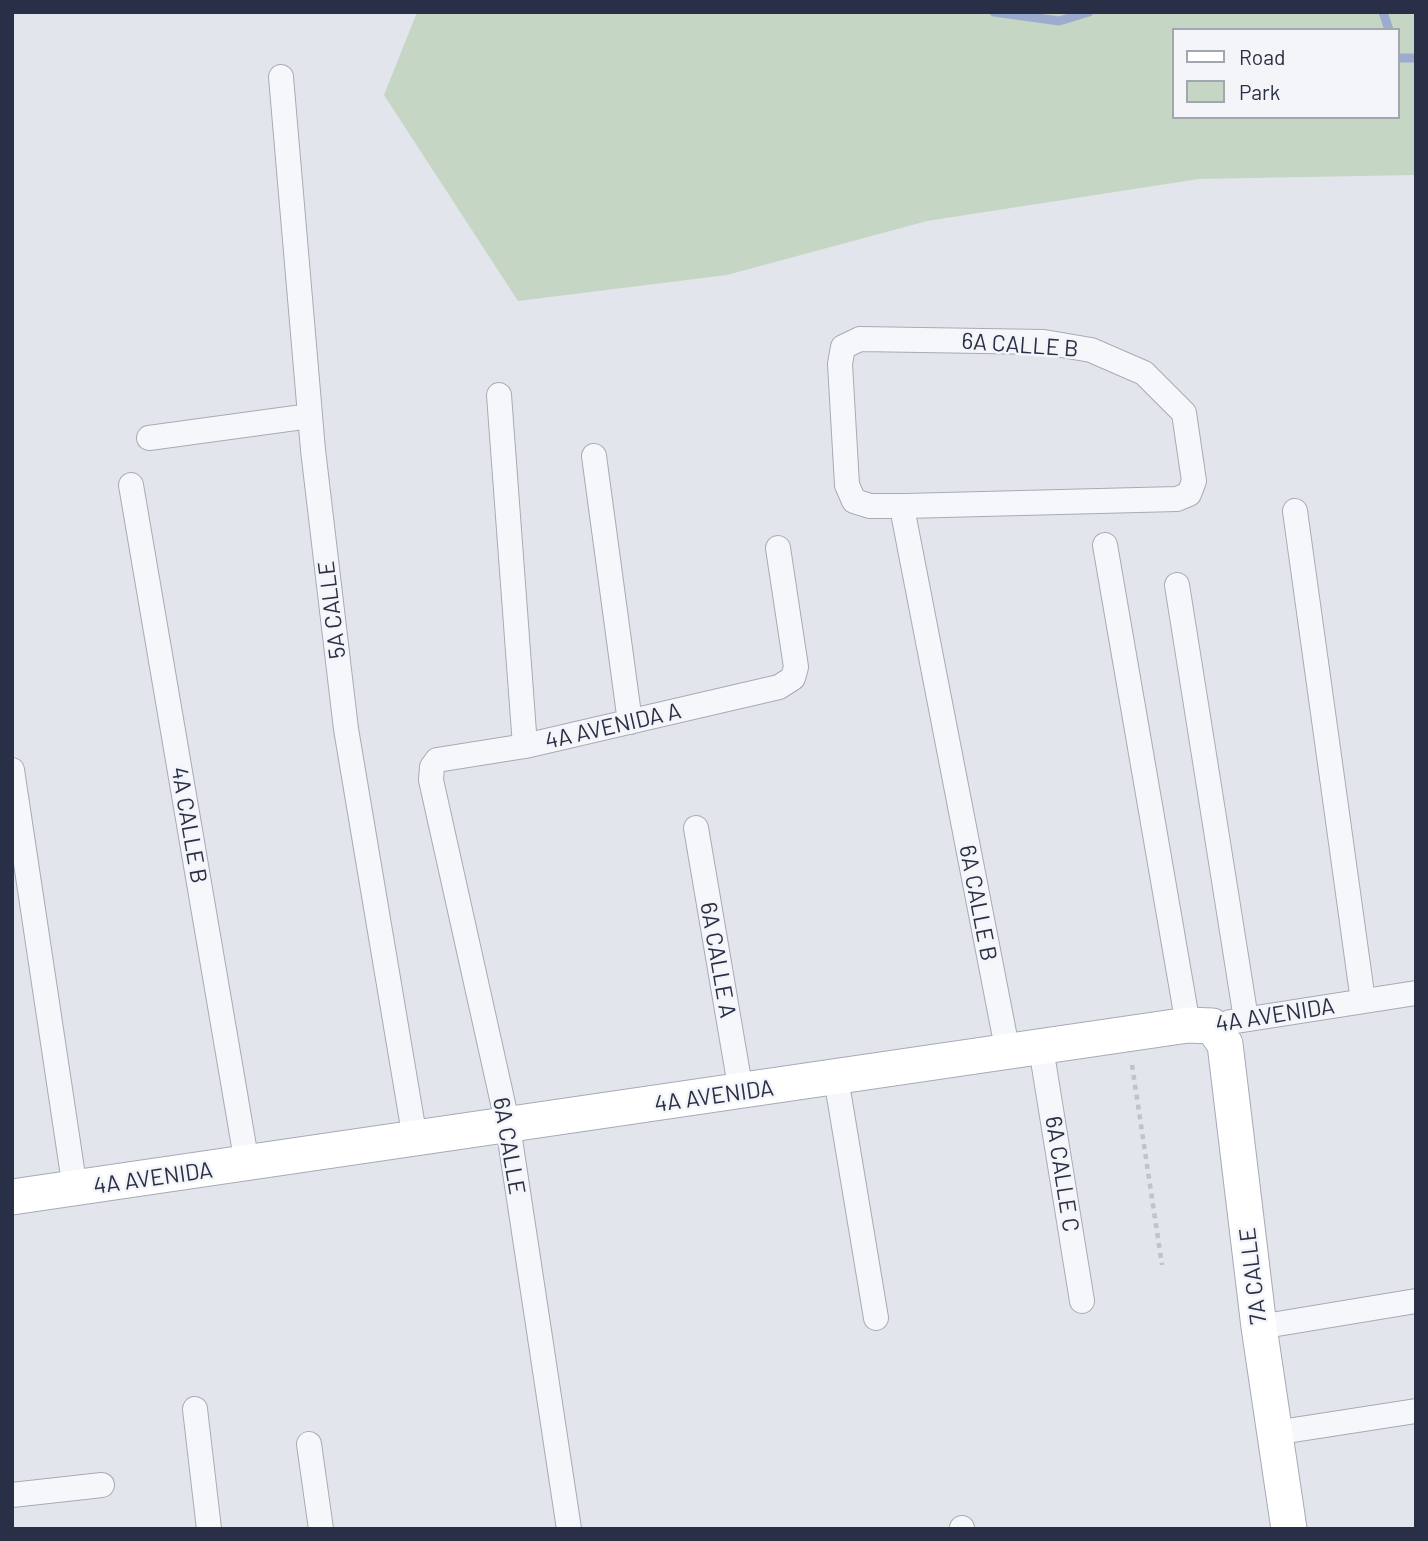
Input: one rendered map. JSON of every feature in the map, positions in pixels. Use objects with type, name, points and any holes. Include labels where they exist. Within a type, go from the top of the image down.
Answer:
[{"type":"street","name":"5A CALLE","points":[[281,77],[310,416],[346,729],[415,1139]]},
{"type":"street","name":"6A CALLE B","points":[[860,340],[1044,342],[1091,350],[1144,373],[1184,413],[1194,481],[1189,494],[1177,499],[905,506],[870,506],[854,501],[847,485],[840,364],[843,347],[860,340]]},
{"type":"street","points":[[499,395],[525,746]]},
{"type":"street","points":[[149,438],[310,416]]},
{"type":"street","points":[[594,456],[630,722]]},
{"type":"street","name":"4A CALLE B","points":[[131,485],[247,1164]]},
{"type":"street","name":"6A CALLE B","points":[[905,506],[904,518],[1007,1053]]},
{"type":"street","points":[[1295,510],[1363,1001]]},
{"type":"street","points":[[1105,545],[1200,1026]]},
{"type":"street","name":"4A AVENIDA A","points":[[432,767],[438,760],[525,746],[779,687],[793,678],[796,667],[778,548]]},
{"type":"street","points":[[1177,585],[1246,1019]]},
{"type":"street","name":"6A CALLE","points":[[432,767],[431,780],[508,1126],[569,1529]]},
{"type":"street","points":[[12,770],[75,1189]]},
{"type":"street","name":"6A CALLE A","points":[[696,828],[741,1092]]},
{"type":"street","name":"4A AVENIDA","points":[[12,1196],[1416,993]]},
{"type":"street","name":"7A CALLE","points":[[1200,1026],[1225,1044],[1259,1327],[1289,1529]]},
{"type":"street","name":"6A CALLE C","points":[[1041,1048],[1082,1301]]},
{"type":"street","points":[[836,1078],[876,1318]]},
{"type":"street","points":[[1259,1327],[1416,1301]]},
{"type":"street","points":[[195,1409],[209,1529]]},
{"type":"street","points":[[1274,1433],[1416,1411]]},
{"type":"street","points":[[309,1444],[321,1529]]},
{"type":"street","points":[[12,1496],[102,1485]]},
{"type":"path","points":[[1127,1035],[1162,1265]]},
{"type":"green space","points":[[417,12],[1416,12],[1416,175],[1199,179],[927,221],[727,275],[518,301],[384,95]]},
{"type":"waterway","points":[[994,12],[1059,21],[1089,12]]},
{"type":"waterway","points":[[1383,12],[1388,28]]},
{"type":"waterway","points":[[1400,58],[1416,58]]}]
